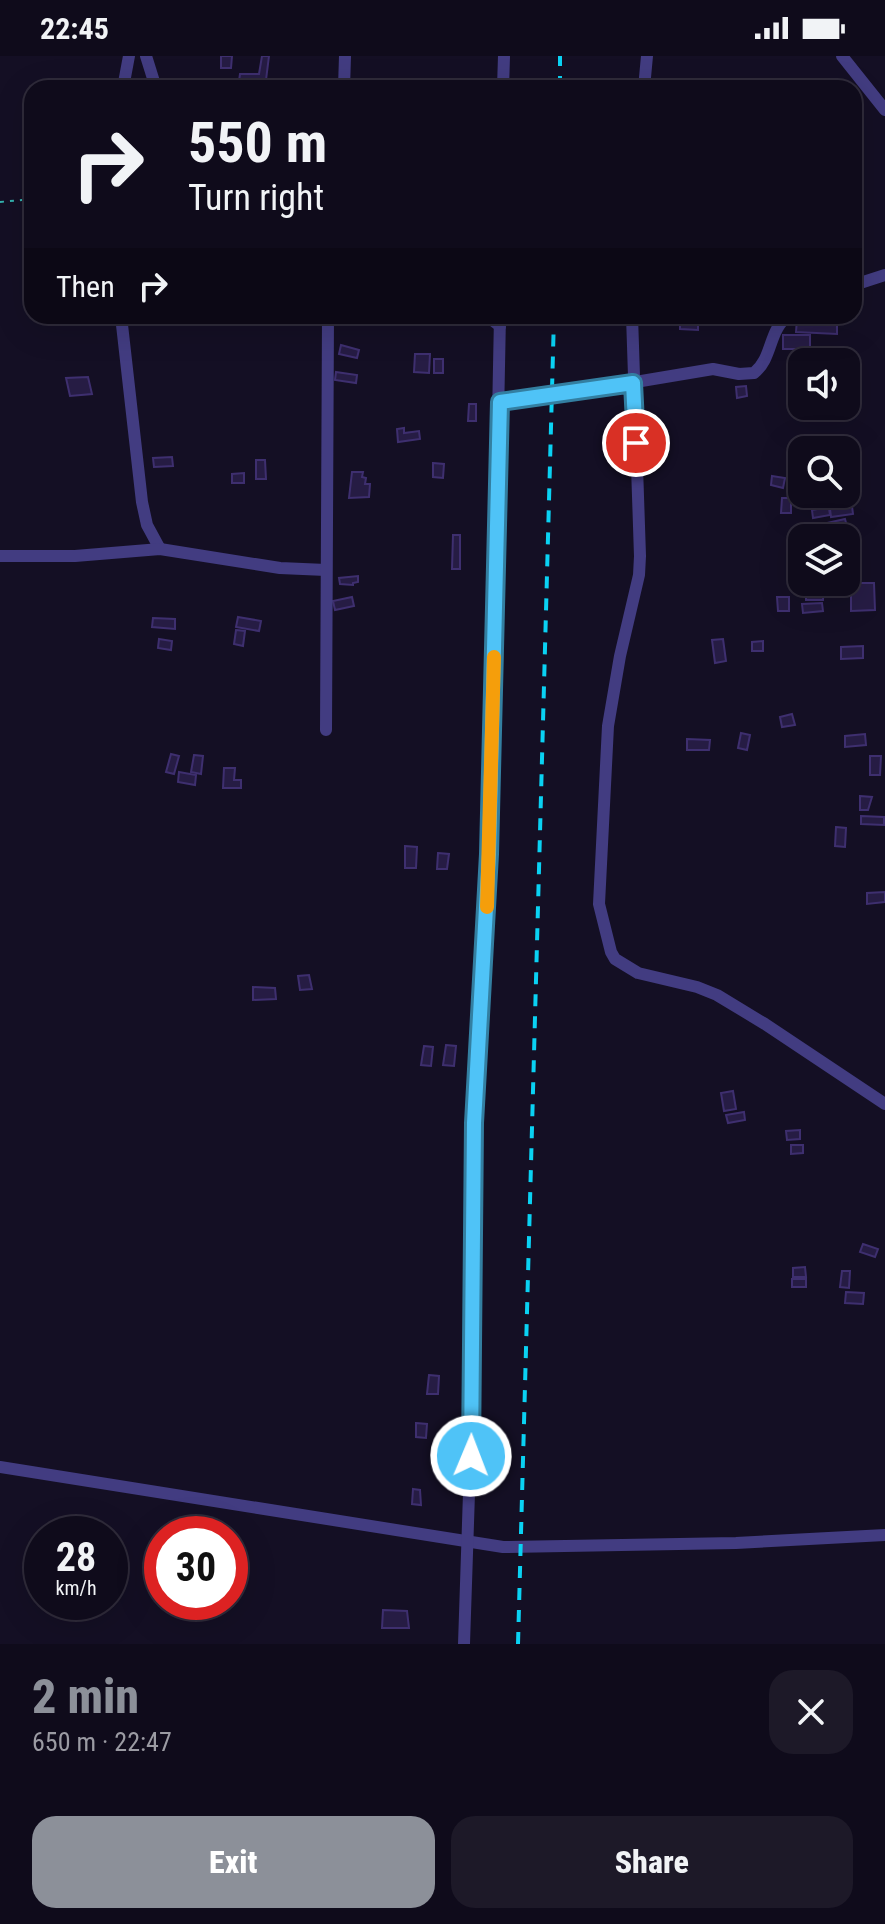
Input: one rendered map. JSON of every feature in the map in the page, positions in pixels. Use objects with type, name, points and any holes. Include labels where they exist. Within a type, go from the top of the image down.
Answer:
[{"type":"street","points":[[124,80],[129,56]]},
{"type":"street","points":[[146,56],[154,80]]},
{"type":"street","points":[[344,80],[345,56]]},
{"type":"street","points":[[503,80],[504,56]]},
{"type":"street","points":[[645,80],[647,56]]},
{"type":"street","points":[[842,56],[861,80]]},
{"type":"street","points":[[862,81],[885,110]]},
{"type":"street","points":[[862,282],[885,275]]},
{"type":"street","points":[[122,324],[142,502],[147,525],[160,549]]},
{"type":"street","points":[[326,730],[328,324]]},
{"type":"street","points":[[464,1644],[474,1342],[474,1123],[488,878],[500,324]]},
{"type":"street","points":[[632,324],[640,515],[639,575],[608,726],[599,904],[611,952],[615,959],[638,973],[717,995],[885,1104]]},
{"type":"street","points":[[500,402],[713,369],[739,374],[754,373],[764,361],[780,324]]},
{"type":"street","points":[[0,556],[75,556],[160,549],[280,568],[326,570]]},
{"type":"street","points":[[0,1467],[503,1547],[736,1543],[885,1535]]},
{"type":"path","points":[[0,202],[24,200]]},
{"type":"building","points":[[221,56],[232,56],[231,68],[221,68]]},
{"type":"building","points":[[262,56],[269,56],[266,80],[239,80],[240,74],[259,74]]},
{"type":"building","points":[[680,324],[698,324],[698,330],[680,329]]},
{"type":"building","points":[[797,324],[837,324],[837,334],[796,332]]},
{"type":"building","points":[[783,335],[810,335],[810,348],[783,349]]},
{"type":"building","points":[[341,345],[359,350],[357,358],[339,354]]},
{"type":"building","points":[[415,354],[430,354],[429,373],[414,372]]},
{"type":"building","points":[[434,359],[443,359],[443,373],[434,373]]},
{"type":"building","points":[[336,372],[357,375],[356,383],[335,380]]},
{"type":"building","points":[[88,377],[92,394],[70,396],[66,378]]},
{"type":"building","points":[[746,386],[747,396],[737,398],[736,387]]},
{"type":"building","points":[[469,404],[476,404],[476,421],[468,421]]},
{"type":"building","points":[[404,428],[404,433],[419,431],[420,439],[398,442],[397,429]]},
{"type":"building","points":[[172,457],[173,466],[154,467],[153,458]]},
{"type":"building","points":[[256,460],[265,460],[266,479],[256,479]]},
{"type":"building","points":[[433,463],[444,464],[443,478],[433,477]]},
{"type":"building","points":[[352,472],[363,472],[365,484],[370,484],[369,497],[349,498]]},
{"type":"building","points":[[244,473],[244,483],[232,483],[232,474]]},
{"type":"building","points":[[772,476],[785,478],[783,488],[771,485]]},
{"type":"building","points":[[782,498],[788,498],[791,513],[781,513]]},
{"type":"building","points":[[829,508],[830,515],[813,518],[812,510]]},
{"type":"building","points":[[852,508],[853,514],[831,517],[830,509]]},
{"type":"building","points":[[845,519],[846,524],[827,524]]},
{"type":"building","points":[[453,535],[460,535],[460,569],[452,569]]},
{"type":"building","points":[[358,576],[358,582],[353,585],[340,584],[339,578]]},
{"type":"building","points":[[860,583],[874,583],[875,610],[851,611],[851,596],[860,596]]},
{"type":"building","points":[[806,596],[823,596],[823,600],[806,600]]},
{"type":"building","points":[[352,597],[354,606],[335,610],[333,601]]},
{"type":"building","points":[[777,597],[789,597],[789,611],[778,611]]},
{"type":"building","points":[[822,603],[823,611],[803,613],[802,604]]},
{"type":"building","points":[[238,617],[261,621],[259,631],[236,627]]},
{"type":"building","points":[[153,618],[175,619],[175,629],[152,627]]},
{"type":"building","points":[[236,630],[245,631],[243,646],[234,644]]},
{"type":"building","points":[[159,639],[172,641],[171,650],[158,648]]},
{"type":"building","points":[[723,639],[726,661],[715,663],[712,640]]},
{"type":"building","points":[[763,641],[763,651],[752,651],[752,642]]},
{"type":"building","points":[[863,646],[863,658],[841,659],[841,647]]},
{"type":"building","points":[[792,714],[795,725],[782,727],[780,717]]},
{"type":"building","points":[[741,733],[750,735],[747,750],[738,748]]},
{"type":"building","points":[[865,734],[866,745],[845,747],[845,736]]},
{"type":"building","points":[[687,739],[710,740],[709,750],[687,750]]},
{"type":"building","points":[[171,754],[179,756],[174,774],[166,772]]},
{"type":"building","points":[[194,755],[203,756],[201,774],[191,772]]},
{"type":"building","points":[[870,756],[881,756],[880,775],[870,775]]},
{"type":"building","points":[[224,768],[235,768],[234,780],[241,780],[241,788],[223,788]]},
{"type":"building","points":[[179,772],[196,775],[195,785],[178,782]]},
{"type":"building","points":[[860,796],[872,797],[868,810],[860,810]]},
{"type":"building","points":[[861,816],[884,817],[884,825],[861,824]]},
{"type":"building","points":[[836,827],[846,828],[845,847],[835,846]]},
{"type":"building","points":[[405,846],[417,847],[416,868],[405,868]]},
{"type":"building","points":[[438,853],[449,854],[447,869],[437,869]]},
{"type":"building","points":[[885,892],[885,902],[867,904],[867,893]]},
{"type":"building","points":[[309,975],[312,989],[300,990],[298,976]]},
{"type":"building","points":[[253,987],[275,988],[276,999],[253,1000]]},
{"type":"building","points":[[446,1045],[456,1046],[454,1066],[443,1065]]},
{"type":"building","points":[[424,1046],[433,1047],[431,1066],[421,1065]]},
{"type":"building","points":[[733,1091],[736,1109],[724,1111],[721,1093]]},
{"type":"building","points":[[744,1112],[745,1120],[728,1123],[726,1115]]},
{"type":"building","points":[[800,1130],[800,1139],[787,1140],[786,1131]]},
{"type":"building","points":[[791,1145],[803,1145],[803,1153],[791,1154]]},
{"type":"building","points":[[863,1244],[878,1249],[875,1257],[860,1252]]},
{"type":"building","points":[[805,1267],[806,1277],[793,1277],[793,1268]]},
{"type":"building","points":[[842,1271],[850,1271],[849,1288],[840,1287]]},
{"type":"building","points":[[792,1279],[806,1279],[806,1287],[792,1287]]},
{"type":"building","points":[[846,1292],[864,1293],[863,1304],[845,1303]]},
{"type":"building","points":[[429,1375],[439,1376],[438,1394],[427,1394]]},
{"type":"building","points":[[416,1423],[427,1424],[426,1438],[416,1437]]},
{"type":"building","points":[[413,1489],[420,1490],[421,1505],[412,1504]]},
{"type":"building","points":[[383,1610],[407,1611],[409,1628],[382,1628]]},
{"type":"railway","points":[[560,56],[560,80]]},
{"type":"railway","points":[[518,1644],[554,324]]},
{"type":"slow traffic","points":[[487,907],[494,657]]},
{"type":"route","points":[[471,1456],[474,1123],[489,854],[500,402],[633,383],[636,443]]}]
